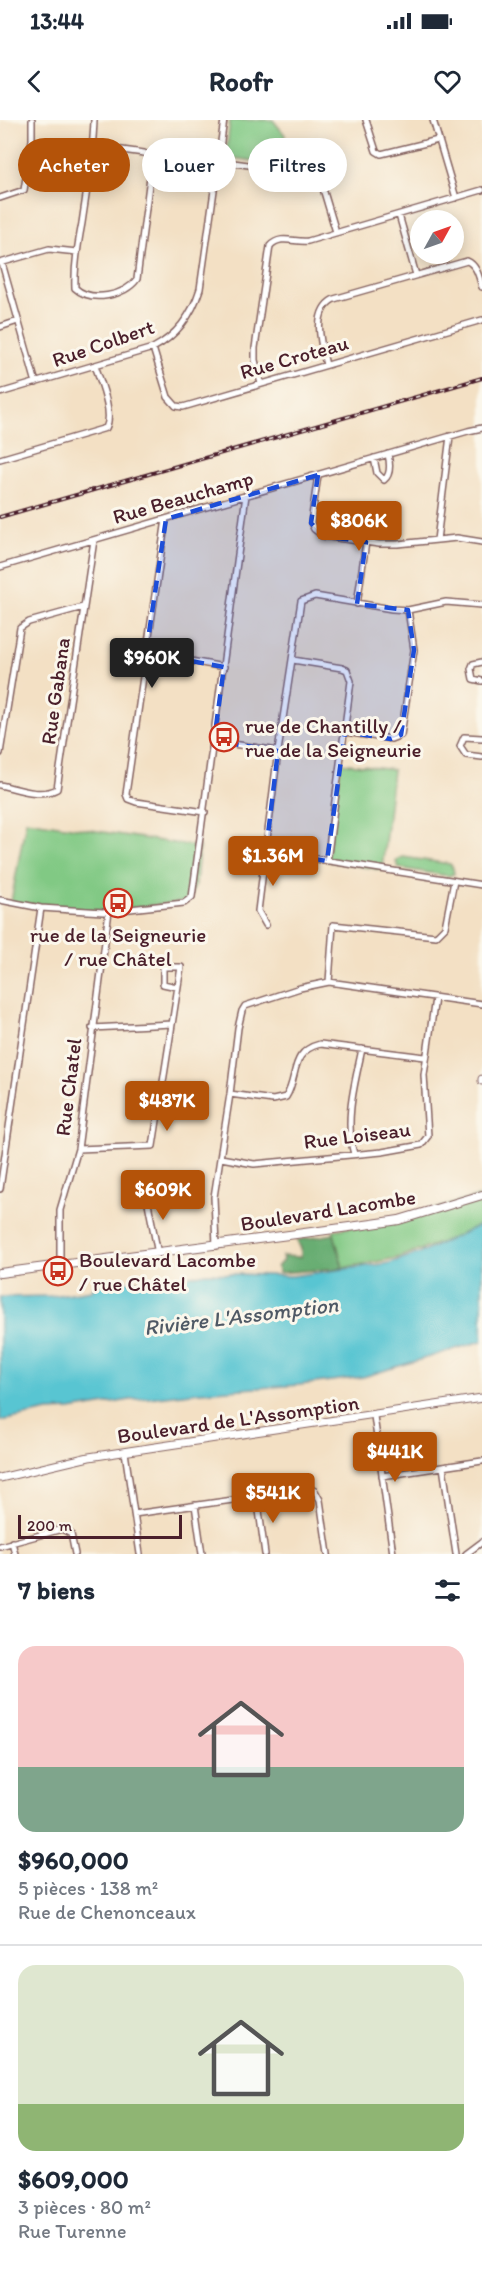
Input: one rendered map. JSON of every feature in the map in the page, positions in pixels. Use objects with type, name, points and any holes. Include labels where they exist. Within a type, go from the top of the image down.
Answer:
[{"type":"main road","name":"Boulevard Lacombe","points":[[0,1273],[158,1254],[397,1220],[482,1195]]},
{"type":"street","points":[[0,198],[24,190],[32,140],[32,120]]},
{"type":"street","points":[[93,138],[94,120]]},
{"type":"street","name":"Rue Colbert","points":[[222,138],[224,120]]},
{"type":"street","points":[[366,120],[376,151],[381,154],[438,140]]},
{"type":"street","points":[[433,120],[456,198]]},
{"type":"street","points":[[86,192],[77,252],[75,288],[81,293],[103,296],[126,291],[137,279],[152,161],[150,156],[144,153],[130,151]]},
{"type":"street","points":[[236,162],[308,173],[317,177],[321,182],[336,232]]},
{"type":"street","points":[[261,384],[255,360],[255,348],[270,246],[276,240],[308,241],[482,190]]},
{"type":"street","name":"Rue Colbert","points":[[0,393],[153,348],[179,330],[196,304],[200,289],[214,192]]},
{"type":"street","points":[[399,215],[416,275]]},
{"type":"street","points":[[36,382],[1,263],[49,249],[77,252]]},
{"type":"street","points":[[327,365],[319,337],[322,310],[326,303],[467,261],[476,268],[482,287]]},
{"type":"street","name":"Rue Croteau","points":[[153,348],[168,397],[176,406],[183,407],[482,320]]},
{"type":"street","points":[[0,327],[18,321]]},
{"type":"street","points":[[0,459],[106,428],[109,415],[95,365]]},
{"type":"street","name":"Rue Beauchamp","points":[[0,567],[482,428]]},
{"type":"street","points":[[437,540],[450,436]]},
{"type":"street","points":[[374,458],[377,473],[384,480],[389,473],[388,454]]},
{"type":"street","points":[[318,475],[312,517],[314,529],[323,536],[398,544],[457,538],[482,542]]},
{"type":"street","points":[[0,900],[41,908],[109,911],[184,903],[192,897],[246,495]]},
{"type":"street","points":[[166,519],[126,786],[128,799],[136,802],[205,812]]},
{"type":"street","name":"Rue Gabana","points":[[0,785],[39,793],[57,789],[94,540]]},
{"type":"street","points":[[357,604],[366,542]]},
{"type":"street","points":[[266,925],[258,911],[278,751],[301,601],[315,596],[408,610],[446,602],[482,605]]},
{"type":"street","points":[[0,753],[20,628],[28,622],[83,607]]},
{"type":"street","points":[[345,732],[391,739],[401,735],[414,650],[408,610]]},
{"type":"street","points":[[146,653],[224,667]]},
{"type":"street","points":[[293,660],[347,670],[351,681],[327,861]]},
{"type":"street","points":[[482,663],[473,664],[471,669],[472,679],[482,681]]},
{"type":"street","points":[[482,738],[464,737],[460,746],[466,755],[482,757]]},
{"type":"street","points":[[214,741],[278,751]]},
{"type":"street","points":[[266,851],[482,885]]},
{"type":"street","points":[[329,982],[333,925],[436,936],[445,927],[454,881]]},
{"type":"street","points":[[0,1189],[3,1145],[41,908]]},
{"type":"street","name":"Rue Chatel","points":[[60,1266],[60,1210],[78,1149],[109,911]]},
{"type":"street","points":[[78,1149],[153,1146],[181,967],[163,967],[163,984],[177,987]]},
{"type":"street","points":[[216,1246],[214,1197],[238,1028],[245,1006],[300,988],[329,982],[482,1004]]},
{"type":"street","name":"Rue Loiseau","points":[[220,1158],[254,1164],[421,1145],[425,1141],[428,1126],[424,1075],[435,998]]},
{"type":"street","points":[[92,1028],[172,1024]]},
{"type":"street","points":[[230,1094],[273,1100],[286,1097],[291,1089],[298,1058],[311,1047],[320,1044],[425,1057]]},
{"type":"street","points":[[354,1154],[351,1145],[350,1121],[362,1049]]},
{"type":"street","points":[[146,1193],[158,1254]]},
{"type":"street","name":"Boulevard de L'Assomption","points":[[0,1478],[89,1457],[482,1398]]},
{"type":"street","points":[[374,1416],[393,1554]]},
{"type":"street","points":[[125,1452],[140,1554]]},
{"type":"street","points":[[382,1476],[482,1461]]},
{"type":"street","points":[[443,1467],[456,1554]]},
{"type":"street","points":[[134,1514],[311,1489],[318,1495],[328,1554]]},
{"type":"street","points":[[257,1496],[265,1554]]},
{"type":"street","points":[[195,1505],[202,1554]]},
{"type":"street","points":[[0,1546],[62,1529],[71,1534],[75,1554]]},
{"type":"street","points":[[12,1542],[15,1554]]},
{"type":"street","points":[[466,1554],[482,1542]]},
{"type":"highlighted area","points":[[318,475],[311,523],[323,536],[366,542],[357,604],[408,610],[414,650],[401,735],[391,739],[345,732],[327,861],[266,851],[278,751],[214,741],[224,667],[146,653],[166,519]]},
{"type":"green space","points":[[230,120],[273,120],[285,135],[285,138],[248,138],[248,160],[236,158],[236,138],[228,138]]},
{"type":"green space","points":[[341,763],[393,770],[382,870],[327,861]]},
{"type":"green space","points":[[26,820],[199,847],[196,884],[188,901],[101,912],[11,902]]},
{"type":"green space","points":[[403,857],[450,864],[454,874],[448,876],[399,868],[396,862]]},
{"type":"green space","points":[[479,1196],[482,1228],[397,1258],[343,1268],[333,1230],[397,1220]]},
{"type":"green space","points":[[334,1234],[343,1268],[279,1273],[277,1267],[283,1260],[282,1256],[301,1257],[301,1249],[297,1240]]},
{"type":"water","name":"Rivière L'Assomption","points":[[482,1224],[482,1341],[363,1377],[130,1400],[70,1410],[48,1411],[0,1421],[0,1297],[51,1296],[92,1290],[93,1287],[106,1281],[164,1281],[206,1273],[292,1276],[389,1263],[425,1251]]},
{"type":"railway","points":[[0,517],[482,378]]},
{"type":"place","name":"rue de Chantilly / rue de la Seigneurie","points":[[224,737]]},
{"type":"place","name":"rue de la Seigneurie / rue Châtel","points":[[118,903]]},
{"type":"place","name":"Boulevard Lacombe / rue Châtel","points":[[58,1271]]}]
